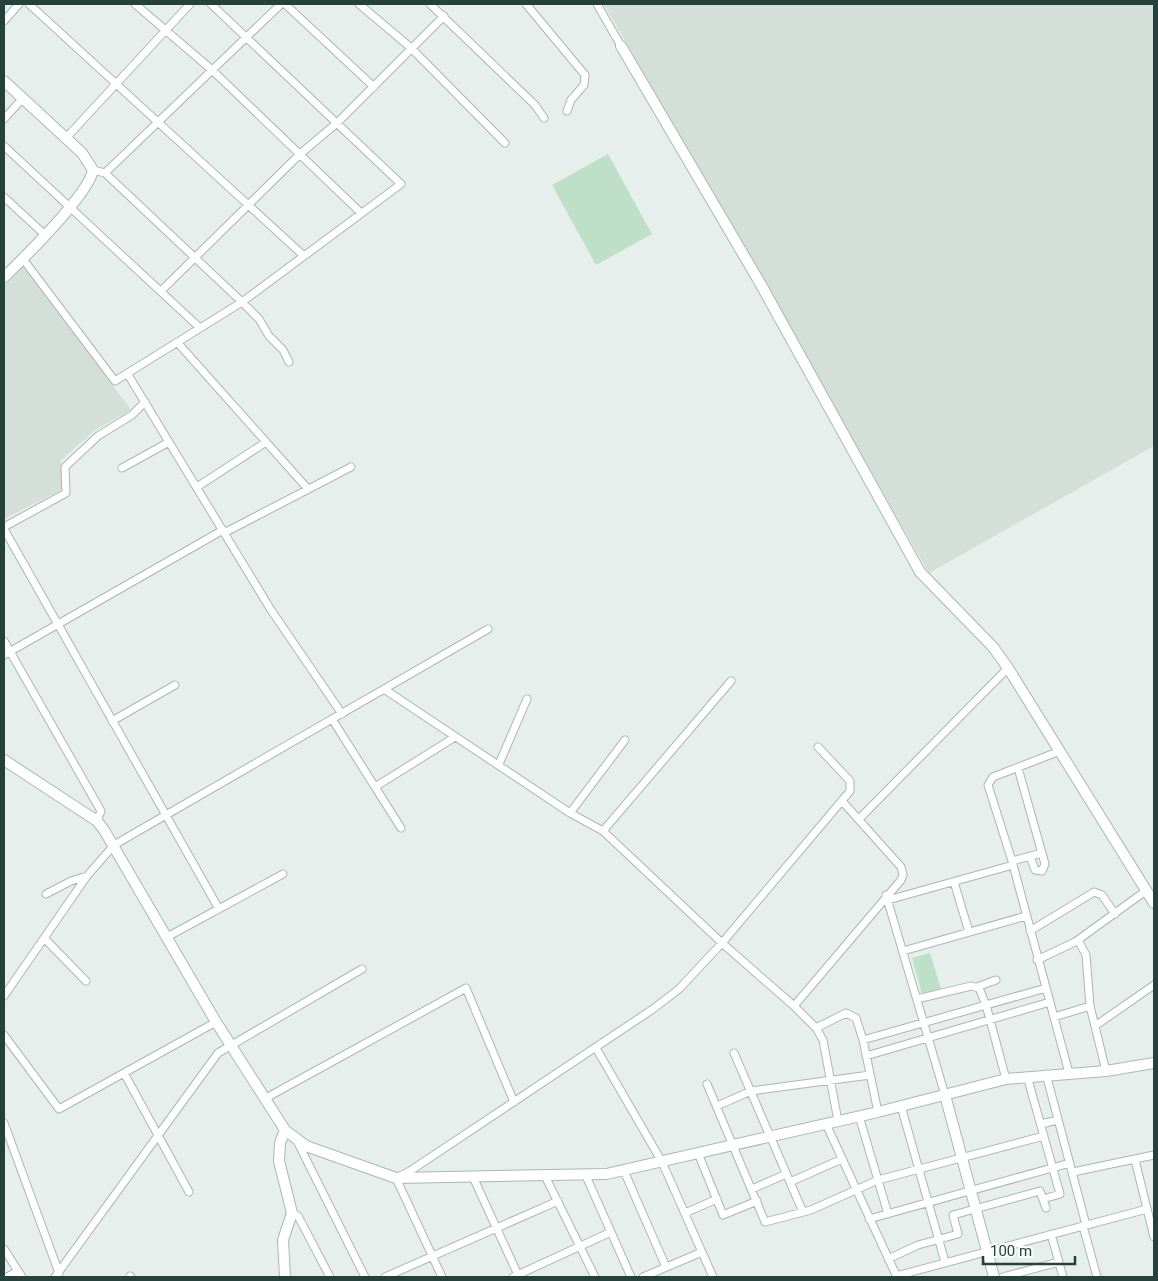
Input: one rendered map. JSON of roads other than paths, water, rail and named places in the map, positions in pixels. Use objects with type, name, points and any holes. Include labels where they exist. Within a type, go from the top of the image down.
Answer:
[{"type":"street","points":[[4,20],[19,4]]},
{"type":"street","points":[[29,4],[304,256]]},
{"type":"street","points":[[135,4],[212,70],[361,213]]},
{"type":"street","points":[[66,138],[190,4]]},
{"type":"street","points":[[23,259],[115,381],[242,302],[401,184],[338,122],[211,4]]},
{"type":"street","points":[[105,173],[246,37],[283,4],[374,87]]},
{"type":"street","points":[[359,4],[410,47],[504,142]]},
{"type":"street","points":[[430,4],[535,105],[544,118]]},
{"type":"street","points":[[526,4],[585,75],[584,85],[571,100],[567,111]]},
{"type":"street","points":[[598,4],[755,274],[920,572],[993,647],[1008,668],[1154,903]]},
{"type":"street","points":[[160,291],[299,155],[338,122],[374,87],[410,47],[444,16]]},
{"type":"street","points":[[4,81],[82,153],[94,170],[105,173],[242,302],[259,319],[269,336],[283,350],[289,362]]},
{"type":"street","points":[[4,119],[23,98]]},
{"type":"street","points":[[4,146],[200,328]]},
{"type":"street","points":[[4,277],[45,235],[87,186],[94,170]]},
{"type":"street","points":[[4,197],[45,235]]},
{"type":"street","points":[[177,342],[308,489]]},
{"type":"street","points":[[128,373],[271,610],[342,714]]},
{"type":"street","points":[[145,402],[132,415],[98,436],[65,466],[66,493],[4,528],[219,909]]},
{"type":"street","points":[[122,468],[169,442]]},
{"type":"street","points":[[197,487],[266,442]]},
{"type":"street","points":[[6,653],[224,531],[351,467]]},
{"type":"street","points":[[4,996],[87,876],[114,845],[488,629]]},
{"type":"street","points":[[4,641],[6,653],[101,811],[97,822]]},
{"type":"street","points":[[859,819],[1008,668]]},
{"type":"street","points":[[603,831],[731,681]]},
{"type":"street","points":[[112,720],[175,685]]},
{"type":"street","points":[[384,689],[570,813],[603,831],[722,943],[794,1006],[816,1028],[824,1044],[838,1121]]},
{"type":"street","points":[[498,764],[527,699]]},
{"type":"street","points":[[332,719],[401,828]]},
{"type":"street","points":[[375,787],[455,737]]},
{"type":"street","points":[[570,813],[625,740]]},
{"type":"street","points":[[396,1178],[410,1171],[596,1048],[653,1009],[679,988],[722,943],[850,791],[851,783],[818,747]]},
{"type":"street","points":[[1060,751],[993,776],[988,783],[1012,863],[1069,1073]]},
{"type":"street","points":[[4,760],[97,822],[114,845],[216,1022],[285,1130],[306,1146],[396,1178],[586,1176],[624,1171],[878,1112],[1006,1079],[1046,1074],[1106,1071],[1154,1063]]},
{"type":"street","points":[[1018,768],[1045,866],[1041,872],[1034,869],[1030,856]]},
{"type":"street","points":[[794,1006],[901,880],[902,870],[842,800]]},
{"type":"street","points":[[887,898],[954,882],[1042,853]]},
{"type":"street","points":[[167,937],[283,874]]},
{"type":"street","points":[[46,894],[71,881],[87,876]]},
{"type":"street","points":[[954,882],[969,932]]},
{"type":"street","points":[[1037,960],[1078,940],[1147,890]]},
{"type":"street","points":[[1030,932],[1094,892],[1102,894],[1115,914]]},
{"type":"street","points":[[887,898],[945,1095],[994,1277]]},
{"type":"street","points":[[903,951],[1026,916]]},
{"type":"street","points":[[44,938],[86,981]]},
{"type":"street","points":[[1078,940],[1088,962],[1090,1006],[1106,1071]]},
{"type":"street","points":[[57,1275],[218,1053],[362,969]]},
{"type":"street","points":[[917,999],[971,986],[977,987],[996,980]]},
{"type":"street","points":[[1095,1026],[1154,986]]},
{"type":"street","points":[[977,987],[986,1005],[1006,1079]]},
{"type":"street","points":[[266,1098],[466,988],[514,1102]]},
{"type":"street","points":[[863,1040],[1046,988]]},
{"type":"street","points":[[866,1056],[1050,1002]]},
{"type":"street","points":[[1054,1017],[1090,1006]]},
{"type":"street","points":[[816,1028],[843,1014],[850,1013],[856,1018],[863,1040],[878,1112]]},
{"type":"street","points":[[4,1035],[59,1110],[216,1022]]},
{"type":"street","points":[[596,1048],[662,1162],[713,1277]]},
{"type":"street","points":[[734,1053],[803,1212]]},
{"type":"street","points":[[124,1073],[189,1192]]},
{"type":"street","points":[[1046,1074],[1070,1163],[1095,1277]]},
{"type":"street","points":[[717,1106],[751,1091],[870,1075]]},
{"type":"street","points":[[1027,1076],[1060,1194],[1043,1199]]},
{"type":"street","points":[[707,1084],[765,1222],[803,1212],[878,1180],[1044,1136]]},
{"type":"street","points":[[901,1106],[945,1262]]},
{"type":"street","points":[[859,1116],[888,1214]]},
{"type":"street","points":[[1040,1124],[1058,1120]]},
{"type":"street","points":[[4,1123],[57,1275]]},
{"type":"street","points":[[826,1124],[896,1276],[1147,1208]]},
{"type":"street","points":[[285,1130],[280,1143],[280,1161],[292,1213],[283,1240],[285,1277]]},
{"type":"street","points":[[297,1140],[365,1277]]},
{"type":"street","points":[[698,1153],[723,1215],[757,1201]]},
{"type":"street","points":[[1072,1172],[1154,1155]]},
{"type":"street","points":[[790,1182],[842,1159]]},
{"type":"street","points":[[1134,1160],[1154,1237]]},
{"type":"street","points":[[869,1220],[1070,1163]]},
{"type":"street","points":[[624,1171],[666,1267]]},
{"type":"street","points":[[752,1189],[786,1174]]},
{"type":"street","points":[[545,1176],[595,1277]]},
{"type":"street","points":[[586,1176],[631,1277]]},
{"type":"street","points":[[396,1178],[442,1277]]},
{"type":"street","points":[[473,1178],[517,1277],[611,1232]]},
{"type":"street","points":[[888,1259],[918,1245],[958,1234],[953,1216],[1040,1192],[1046,1208]]},
{"type":"street","points":[[684,1213],[717,1199]]},
{"type":"street","points":[[385,1277],[558,1202]]},
{"type":"street","points":[[292,1213],[298,1216],[330,1277]]},
{"type":"street","points":[[1051,1234],[1063,1277]]},
{"type":"street","points":[[4,1249],[20,1274],[7,1277]]},
{"type":"street","points":[[642,1277],[702,1252]]},
{"type":"street","points":[[1003,1277],[1059,1262]]},
{"type":"street","points":[[922,1268],[925,1277]]}]
